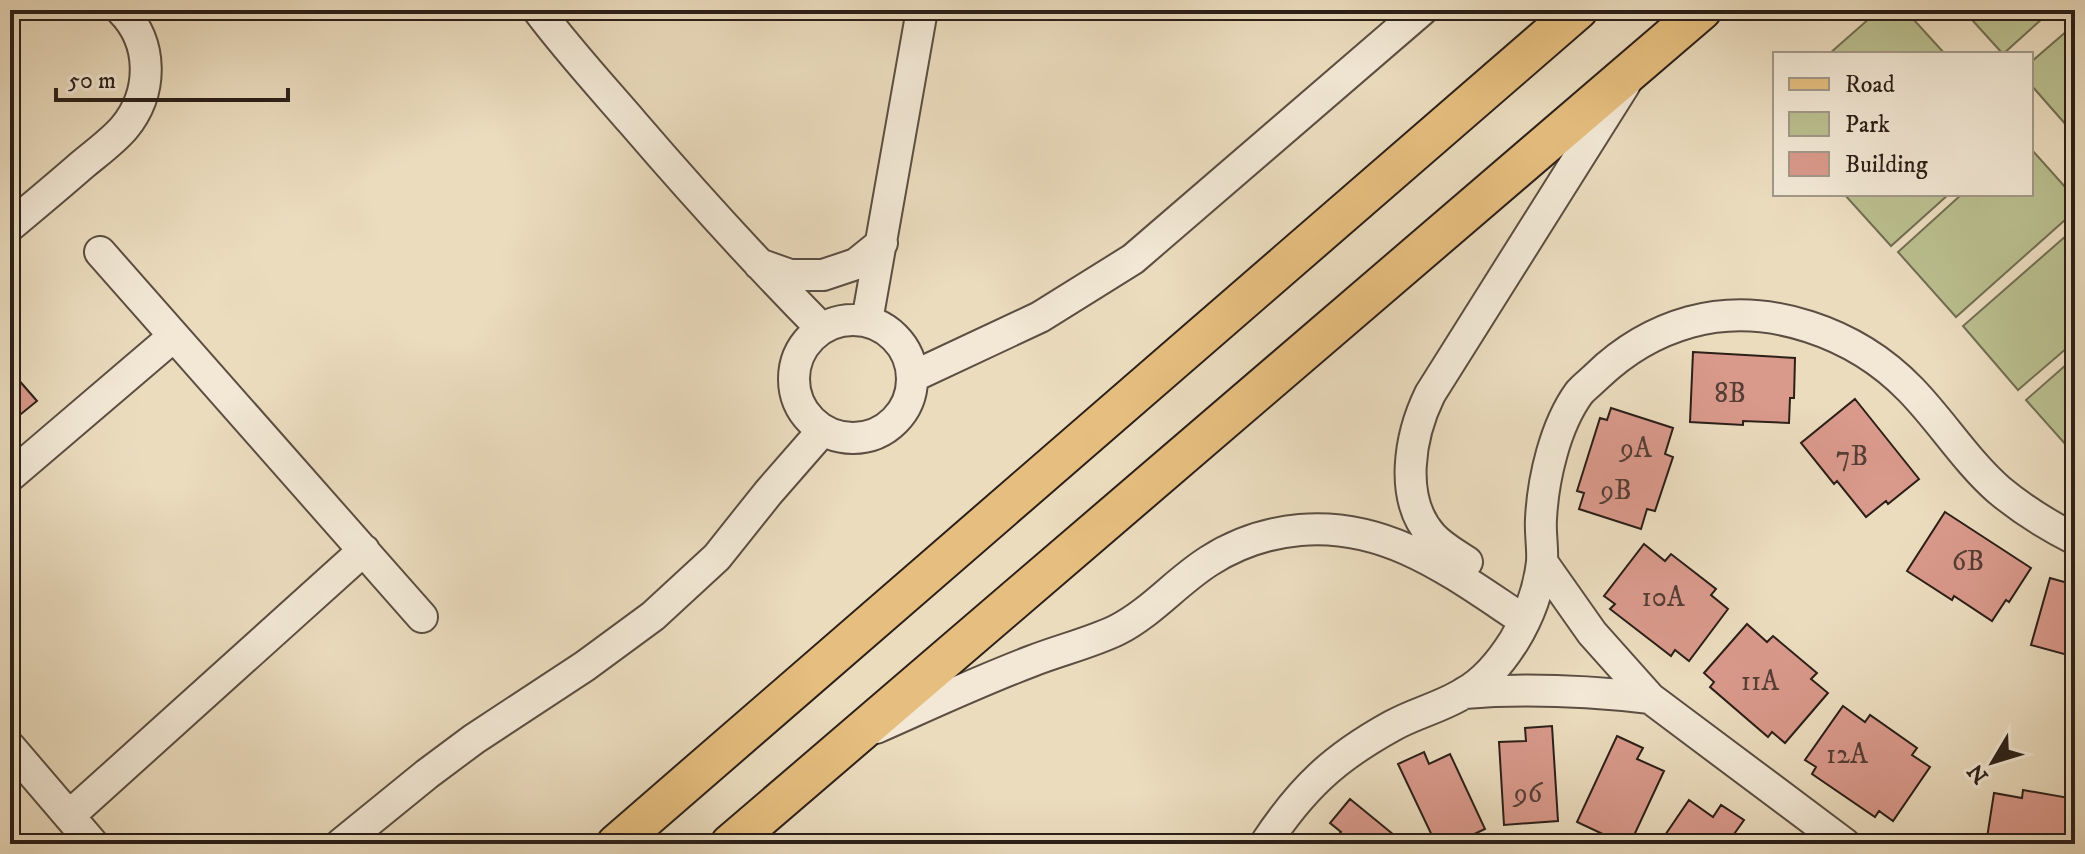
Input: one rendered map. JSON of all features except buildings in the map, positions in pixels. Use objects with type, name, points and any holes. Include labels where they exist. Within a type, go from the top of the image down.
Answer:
[{"type":"main road","points":[[616,844],[1578,10]]},
{"type":"main road","points":[[730,844],[1702,10]]},
{"type":"street","points":[[10,226],[104,147],[123,129],[135,111],[144,89],[147,65],[142,42],[121,10]]},
{"type":"street","points":[[538,10],[608,95],[757,264],[821,328]]},
{"type":"street","points":[[867,321],[922,10]]},
{"type":"street","points":[[912,377],[1040,317],[1133,259],[1422,10]]},
{"type":"street","points":[[1416,538],[1411,459],[1420,414],[1637,66]]},
{"type":"street","points":[[757,264],[790,275],[823,275],[856,264],[882,243]]},
{"type":"street","points":[[100,252],[422,617]]},
{"type":"street","points":[[1265,844],[1311,784],[1339,759],[1395,724],[1464,693],[1499,661],[1528,612],[1542,562],[1541,520],[1546,472],[1559,431],[1580,392],[1610,364],[1642,341],[1668,328],[1715,317],[1787,319],[1818,329],[1873,357],[1908,387],[1997,488],[2036,519],[2075,539]]},
{"type":"street","points":[[843,320],[867,321],[890,332],[906,351],[912,377],[908,401],[894,422],[872,435],[846,438],[823,430],[805,413],[795,392],[794,368],[804,345],[821,328],[843,320]]},
{"type":"street","points":[[10,476],[174,336]]},
{"type":"street","points":[[341,844],[474,739],[585,666],[653,616],[717,557],[823,430]]},
{"type":"street","points":[[856,736],[1002,673],[1098,639],[1151,609],[1208,561],[1242,542],[1279,532],[1317,529],[1354,532],[1391,542],[1416,538],[1438,542],[1528,612]]},
{"type":"street","points":[[69,816],[364,550]]},
{"type":"street","points":[[1542,562],[1592,633],[1650,698],[1845,844]]},
{"type":"street","points":[[1464,693],[1557,690],[1650,698]]},
{"type":"street","points":[[10,747],[93,844]]},
{"type":"green space","points":[[1879,10],[1905,10],[1943,52],[1831,52]]},
{"type":"green space","points":[[1963,10],[2052,10],[2005,52],[2001,52]]},
{"type":"green space","points":[[2075,24],[2075,135],[2033,87],[2033,60]]},
{"type":"green space","points":[[2033,151],[2075,198],[2075,211],[1956,317],[1898,252],[1960,196],[2033,196]]},
{"type":"green space","points":[[1846,196],[1947,196],[1891,246]]},
{"type":"green space","points":[[2075,228],[2075,341],[2018,390],[1963,326]]},
{"type":"green space","points":[[2075,357],[2075,455],[2026,400]]}]
